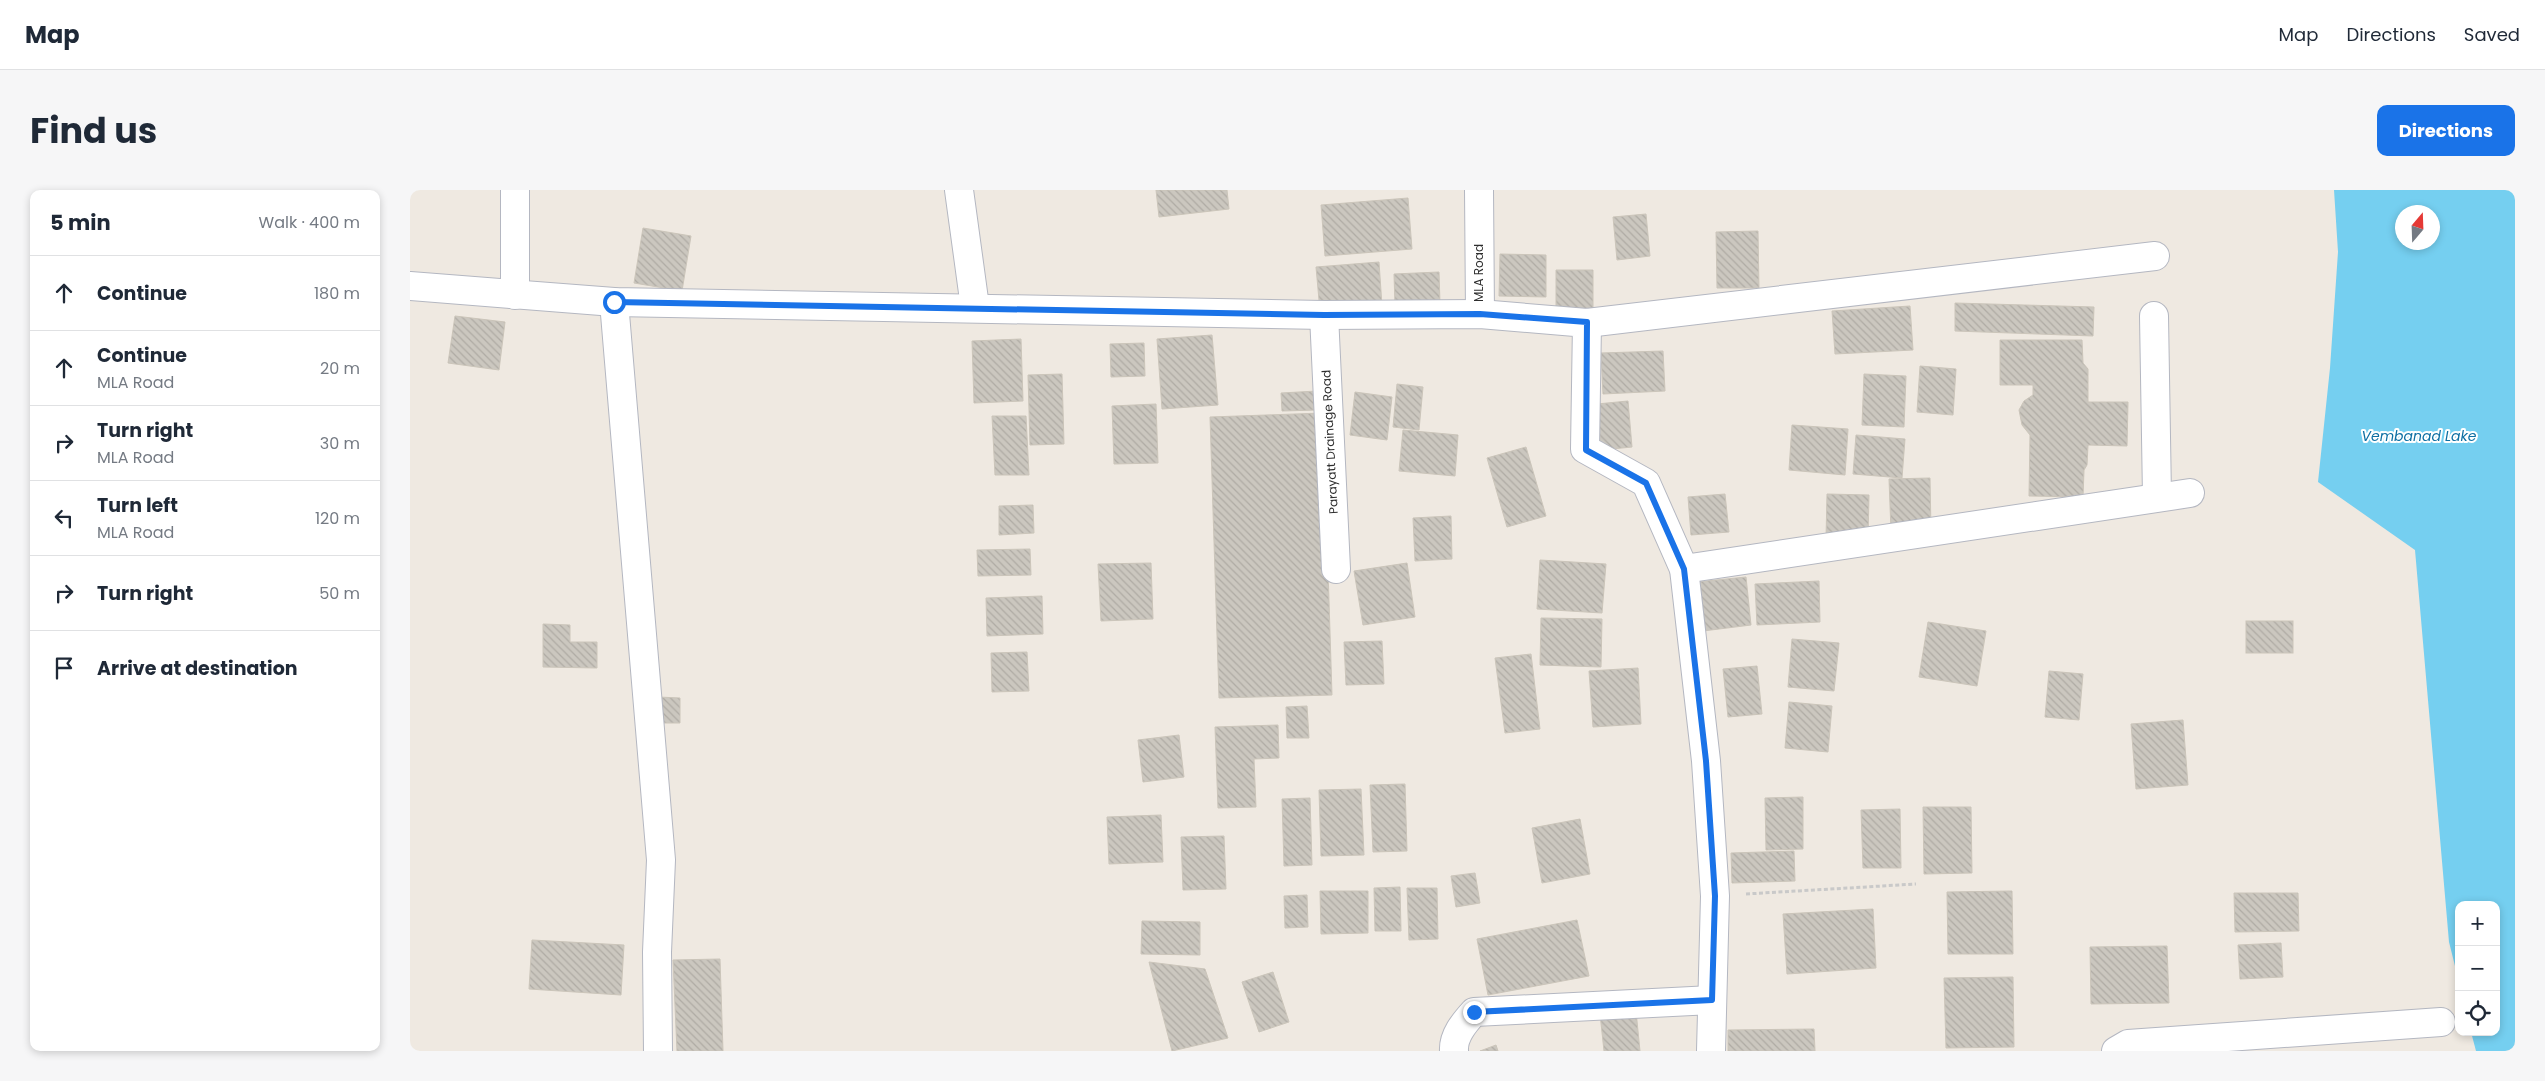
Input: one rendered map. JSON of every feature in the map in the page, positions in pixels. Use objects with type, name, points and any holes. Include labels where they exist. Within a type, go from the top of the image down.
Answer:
[{"type":"street","points":[[515,190],[515,295]]},
{"type":"street","points":[[959,190],[975,307]]},
{"type":"street","name":"MLA Road","points":[[1479,190],[1480,314],[1587,322],[2155,256]]},
{"type":"street","points":[[410,286],[614,302],[975,307],[1324,315],[1480,314]]},
{"type":"street","points":[[614,302],[661,860],[658,952],[658,1051]]},
{"type":"street","name":"Parayatt Drainage Road","points":[[1324,315],[1336,569]]},
{"type":"street","points":[[2154,316],[2157,497]]},
{"type":"street","points":[[1587,322],[1586,450],[1646,483],[1684,569],[1706,761],[1715,896],[1711,1051]]},
{"type":"street","points":[[1684,569],[2157,497],[2190,494]]},
{"type":"street","points":[[1454,1051],[1453,1044],[1464,1023],[1474,1012],[1712,1000]]},
{"type":"street","points":[[2116,1051],[2128,1044],[2442,1022]]},
{"type":"path","points":[[1715,896],[1916,884]]},
{"type":"water","name":"Vembanad Lake","points":[[2334,190],[2515,190],[2515,1051],[2476,1051],[2472,1036],[2500,1036],[2500,901],[2455,901],[2455,966],[2449,942],[2415,550],[2318,482],[2330,368],[2338,252]]},
{"type":"building","points":[[1156,190],[1227,190],[1229,209],[1159,217]]},
{"type":"building","points":[[1408,198],[1412,249],[1325,256],[1321,205]]},
{"type":"building","points":[[1646,214],[1650,256],[1617,260],[1613,217]]},
{"type":"building","points":[[643,228],[691,236],[682,291],[634,283]]},
{"type":"building","points":[[1758,231],[1759,288],[1717,288],[1716,232]]},
{"type":"building","points":[[1500,254],[1546,255],[1546,297],[1499,296]]},
{"type":"building","points":[[1379,262],[1382,306],[1320,311],[1316,267]]},
{"type":"building","points":[[1556,270],[1593,270],[1593,313],[1556,312]]},
{"type":"building","points":[[1439,272],[1440,304],[1395,305],[1394,274]]},
{"type":"building","points":[[1955,303],[2094,307],[2093,336],[1955,331]]},
{"type":"building","points":[[1910,306],[1913,350],[1835,354],[1832,311]]},
{"type":"building","points":[[455,316],[505,322],[499,370],[448,363]]},
{"type":"building","points":[[1212,335],[1218,405],[1162,409],[1157,339]]},
{"type":"building","points":[[1021,339],[1023,401],[974,403],[972,341]]},
{"type":"building","points":[[2000,340],[2082,340],[2083,363],[2088,369],[2088,402],[2128,402],[2127,446],[2088,445],[2087,465],[2084,470],[2083,497],[2029,496],[2030,435],[2022,425],[2019,410],[2024,401],[2033,395],[2033,385],[2000,385]]},
{"type":"building","points":[[1144,343],[1145,376],[1111,377],[1110,344]]},
{"type":"building","points":[[1663,351],[1665,391],[1603,394],[1601,353]]},
{"type":"building","points":[[1920,366],[1956,369],[1953,415],[1917,412]]},
{"type":"building","points":[[1062,374],[1064,444],[1030,445],[1028,375]]},
{"type":"building","points":[[1864,374],[1906,376],[1904,427],[1862,425]]},
{"type":"building","points":[[1397,384],[1423,387],[1419,430],[1393,427]]},
{"type":"building","points":[[1317,391],[1317,410],[1282,411],[1281,393]]},
{"type":"building","points":[[1355,392],[1392,397],[1387,440],[1350,435]]},
{"type":"building","points":[[1628,401],[1632,447],[1601,450],[1597,404]]},
{"type":"building","points":[[1156,404],[1158,463],[1114,464],[1112,406]]},
{"type":"building","points":[[1323,413],[1332,695],[1219,698],[1210,417]]},
{"type":"building","points":[[992,416],[1026,416],[1029,475],[995,475]]},
{"type":"building","points":[[1792,425],[1848,429],[1845,475],[1789,470]]},
{"type":"building","points":[[1403,430],[1458,435],[1455,476],[1399,471]]},
{"type":"building","points":[[1856,435],[1905,439],[1902,478],[1853,474]]},
{"type":"building","points":[[1526,447],[1546,516],[1507,527],[1487,458]]},
{"type":"building","points":[[1930,478],[1931,530],[1891,531],[1889,479]]},
{"type":"building","points":[[1725,494],[1729,532],[1691,535],[1688,497]]},
{"type":"building","points":[[1827,494],[1869,495],[1868,539],[1826,539]]},
{"type":"building","points":[[1033,505],[1034,533],[999,535],[999,506]]},
{"type":"building","points":[[1451,516],[1452,559],[1415,561],[1413,518]]},
{"type":"building","points":[[1030,549],[1031,575],[978,576],[977,550]]},
{"type":"building","points":[[1540,560],[1606,564],[1602,613],[1537,609]]},
{"type":"building","points":[[1151,563],[1153,619],[1101,621],[1098,564]]},
{"type":"building","points":[[1407,563],[1415,617],[1363,625],[1354,571]]},
{"type":"building","points":[[1746,577],[1751,625],[1703,631],[1697,582]]},
{"type":"building","points":[[1819,581],[1820,622],[1757,625],[1755,584]]},
{"type":"building","points":[[1042,596],[1043,634],[987,636],[986,598]]},
{"type":"building","points":[[1541,618],[1602,619],[1601,667],[1540,665]]},
{"type":"building","points":[[2246,621],[2293,621],[2293,653],[2246,653]]},
{"type":"building","points":[[1928,622],[1986,631],[1977,686],[1919,677]]},
{"type":"building","points":[[543,624],[570,625],[570,642],[597,642],[597,668],[543,667]]},
{"type":"building","points":[[1792,639],[1839,643],[1834,691],[1788,687]]},
{"type":"building","points":[[1382,641],[1384,684],[1346,685],[1344,642]]},
{"type":"building","points":[[1027,652],[1029,691],[992,692],[991,653]]},
{"type":"building","points":[[1531,654],[1540,729],[1505,733],[1495,658]]},
{"type":"building","points":[[1757,666],[1762,714],[1728,717],[1723,669]]},
{"type":"building","points":[[1638,668],[1641,724],[1593,727],[1589,671]]},
{"type":"building","points":[[2049,671],[2083,674],[2079,720],[2045,717]]},
{"type":"building","points":[[658,697],[680,698],[680,723],[658,723]]},
{"type":"building","points":[[1789,702],[1832,706],[1828,752],[1785,748]]},
{"type":"building","points":[[1307,706],[1309,738],[1287,738],[1286,707]]},
{"type":"building","points":[[2183,720],[2188,785],[2136,789],[2131,724]]},
{"type":"building","points":[[1278,725],[1279,758],[1254,759],[1256,807],[1218,808],[1215,727]]},
{"type":"building","points":[[1179,735],[1184,777],[1143,782],[1138,740]]},
{"type":"building","points":[[1405,784],[1407,851],[1373,852],[1370,785]]},
{"type":"building","points":[[1361,789],[1364,855],[1321,856],[1319,790]]},
{"type":"building","points":[[1803,797],[1803,849],[1766,850],[1765,798]]},
{"type":"building","points":[[1310,798],[1312,865],[1284,866],[1282,799]]},
{"type":"building","points":[[1923,807],[1971,807],[1972,873],[1924,874]]},
{"type":"building","points":[[1900,809],[1901,868],[1863,868],[1861,810]]},
{"type":"building","points":[[1161,815],[1163,862],[1109,864],[1107,817]]},
{"type":"building","points":[[1580,819],[1590,874],[1542,883],[1532,828]]},
{"type":"building","points":[[1224,836],[1226,889],[1183,890],[1181,837]]},
{"type":"building","points":[[1794,851],[1795,881],[1732,883],[1731,853]]},
{"type":"building","points":[[1475,873],[1480,903],[1456,907],[1451,876]]},
{"type":"building","points":[[1400,887],[1401,931],[1375,931],[1374,888]]},
{"type":"building","points":[[1407,888],[1437,888],[1438,939],[1409,940]]},
{"type":"building","points":[[1320,891],[1368,891],[1368,933],[1321,934]]},
{"type":"building","points":[[2012,891],[2013,954],[1948,954],[1947,892]]},
{"type":"building","points":[[2234,893],[2298,893],[2299,931],[2235,932]]},
{"type":"building","points":[[1307,895],[1308,927],[1285,928],[1284,896]]},
{"type":"building","points":[[1873,909],[1876,968],[1787,974],[1783,914]]},
{"type":"building","points":[[1577,920],[1589,976],[1488,995],[1477,939]]},
{"type":"building","points":[[1142,921],[1200,922],[1200,955],[1141,954]]},
{"type":"building","points":[[532,940],[624,945],[621,995],[529,989]]},
{"type":"building","points":[[2281,943],[2283,977],[2240,979],[2238,945]]},
{"type":"building","points":[[2167,946],[2169,1003],[2091,1004],[2090,947]]},
{"type":"building","points":[[720,959],[723,1051],[677,1051],[673,960]]},
{"type":"building","points":[[1149,962],[1205,969],[1228,1038],[1172,1051]]},
{"type":"building","points":[[1273,972],[1289,1022],[1259,1032],[1242,982]]},
{"type":"building","points":[[2013,977],[2014,1047],[1946,1048],[1944,978]]},
{"type":"building","points":[[1636,1011],[1640,1051],[1604,1051],[1600,1014]]},
{"type":"building","points":[[1814,1029],[1815,1051],[1728,1051],[1728,1030]]},
{"type":"building","points":[[1496,1045],[1498,1051],[1480,1051]]},
{"type":"route","points":[[614,302],[975,307],[1324,315],[1480,314],[1587,322],[1586,450],[1646,483],[1684,569],[1706,761],[1715,896],[1712,1000],[1474,1012]]}]
